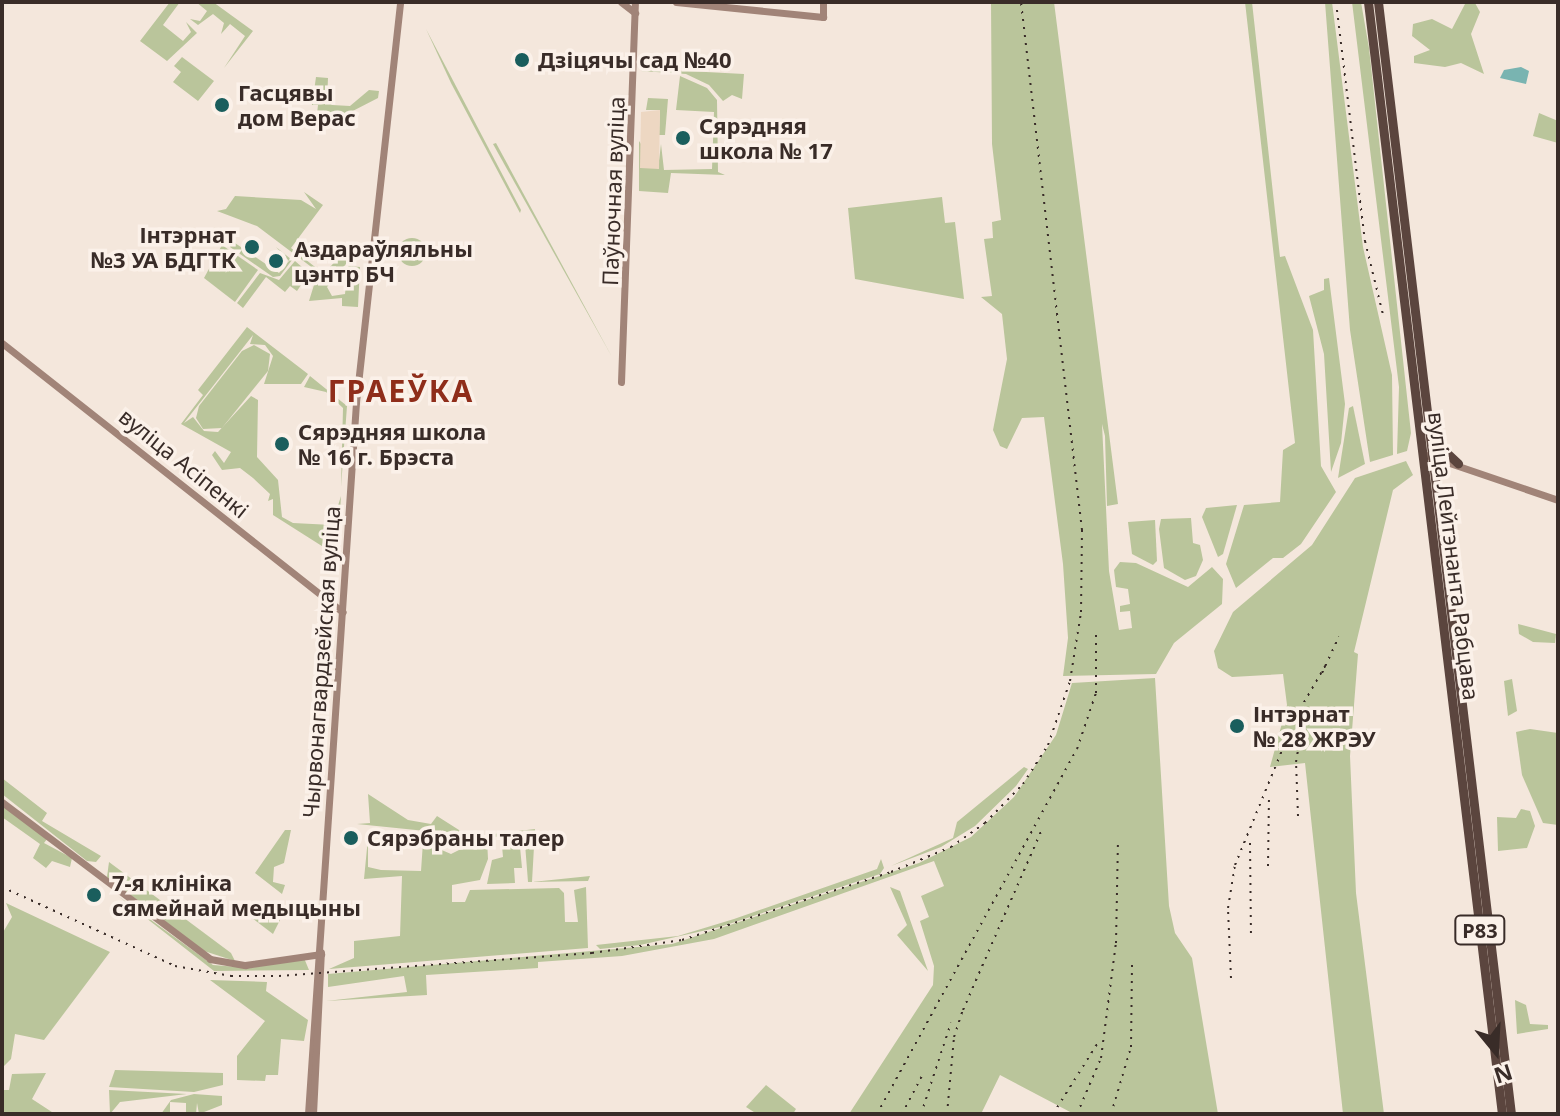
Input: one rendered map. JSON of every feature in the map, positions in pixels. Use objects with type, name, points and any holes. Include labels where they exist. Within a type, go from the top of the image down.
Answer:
[{"type":"highway","name":"вуліца Лейтэнанта Рабцава","points":[[1378,2],[1431,435],[1428,454],[1437,482],[1511,1114]]},
{"type":"highway","name":"вуліца Лейтэнанта Рабцава","points":[[1368,5],[1428,454],[1502,1114]]},
{"type":"highway","points":[[1431,435],[1458,463],[1443,467],[1437,482]]},
{"type":"main road","name":"Чырвонагвардзейская вуліца","points":[[310,1114],[356,402],[400,2]]},
{"type":"main road","points":[[621,2],[635,13]]},
{"type":"main road","name":"Паўночная вуліца","points":[[621,382],[635,2]]},
{"type":"main road","points":[[676,2],[823,17],[823,2]]},
{"type":"main road","name":"вуліца Асіпенкі","points":[[2,343],[343,612]]},
{"type":"main road","points":[[1428,454],[1558,500]]},
{"type":"main road","points":[[2,802],[210,959],[245,965],[318,954]]},
{"type":"green space","points":[[170,2],[180,2],[163,25],[183,41],[191,32],[186,22],[197,33],[167,61],[140,41]]},
{"type":"green space","points":[[196,2],[213,2],[253,31],[224,68],[245,36],[230,24],[221,34],[224,23],[213,14],[198,25],[190,19],[200,21],[207,11]]},
{"type":"green space","points":[[991,2],[1054,2],[1118,504],[1107,506],[1102,424],[1109,571],[1119,630],[1132,628],[1130,611],[1120,612],[1120,606],[1130,604],[1128,589],[1116,587],[1114,570],[1120,562],[1136,563],[1188,587],[1212,567],[1223,579],[1222,604],[1174,643],[1156,674],[1063,676],[1068,638],[1063,564],[1044,417],[1022,418],[1007,449],[1000,446],[993,430],[1007,359],[1002,314],[981,297],[992,296],[984,239],[993,238],[992,222],[1001,220],[992,144]]},
{"type":"green space","points":[[1245,2],[1252,2],[1280,257],[1285,256],[1313,330],[1321,466],[1336,492],[1301,544],[1283,558],[1273,558],[1236,588],[1226,564],[1244,505],[1280,502],[1283,450],[1295,443]]},
{"type":"green space","points":[[1325,2],[1332,2],[1363,247],[1392,375],[1393,455],[1370,462],[1350,330]]},
{"type":"green space","points":[[1352,2],[1361,2],[1369,48],[1411,433],[1407,451],[1397,454],[1399,387]]},
{"type":"green space","points":[[1475,3],[1480,12],[1471,34],[1484,74],[1461,63],[1445,67],[1414,63],[1414,56],[1430,50],[1412,36],[1413,24],[1432,19],[1452,29],[1465,4]]},
{"type":"green space","points":[[426,29],[521,210],[520,213],[451,83]]},
{"type":"green space","points":[[182,57],[214,81],[198,101],[173,82],[181,72],[174,66]]},
{"type":"green space","points":[[641,71],[744,74],[742,99],[732,95],[723,101],[709,85],[686,74]]},
{"type":"green space","points":[[680,76],[707,88],[717,100],[718,172],[725,175],[671,173],[668,193],[639,191],[639,141],[658,169],[661,144],[664,170],[712,169],[714,112],[676,110]]},
{"type":"green space","points":[[316,77],[328,78],[327,100],[332,105],[350,106],[369,90],[379,91],[378,98],[343,116],[317,114],[318,105],[312,105]]},
{"type":"green space","points":[[648,98],[668,99],[665,135],[659,135],[660,110],[646,110]]},
{"type":"green space","points":[[1539,113],[1558,121],[1558,143],[1533,136]]},
{"type":"green space","points":[[496,143],[612,357],[493,144]]},
{"type":"green space","points":[[304,192],[323,205],[291,248],[324,274],[338,258],[350,259],[327,287],[332,296],[345,294],[348,266],[360,267],[358,307],[342,306],[342,298],[309,301],[318,272],[257,226],[217,211],[226,209],[235,196],[301,200],[316,209]]},
{"type":"green space","points":[[942,197],[945,223],[955,222],[964,299],[855,279],[848,208]]},
{"type":"green space","points":[[412,238],[422,242],[426,252],[422,262],[412,266],[402,262],[398,252],[402,242]]},
{"type":"green space","points":[[232,241],[279,273],[289,261],[276,247],[292,260],[280,276],[273,277],[230,247]]},
{"type":"green space","points":[[222,245],[258,270],[235,302],[204,278]]},
{"type":"green space","points":[[295,261],[309,273],[296,281],[301,285],[297,291],[290,286],[285,292],[266,277],[243,308],[237,303],[260,273],[279,280]]},
{"type":"green space","points":[[1329,278],[1345,404],[1341,443],[1331,472],[1324,354],[1309,296],[1324,290],[1324,279]]},
{"type":"green space","points":[[247,327],[308,374],[301,384],[264,384],[273,356],[265,345],[250,344],[253,335],[184,423],[193,417],[204,431],[218,432],[251,396],[258,400],[257,457],[278,480],[282,517],[293,523],[332,525],[341,496],[337,565],[326,557],[325,548],[273,515],[273,499],[268,501],[270,494],[253,478],[240,468],[222,470],[212,455],[215,451],[224,463],[231,452],[181,424],[203,395],[198,390]]},
{"type":"green space","points":[[254,345],[270,354],[268,371],[222,428],[203,429],[196,418],[199,406],[242,351]]},
{"type":"green space","points":[[310,376],[347,406],[341,487],[343,408],[326,392],[304,387]]},
{"type":"green space","points":[[1353,406],[1365,464],[1338,478],[1349,408]]},
{"type":"green space","points":[[1406,461],[1413,475],[1393,490],[1354,652],[1358,654],[1350,756],[1356,893],[1384,1114],[1343,1114],[1305,763],[1270,767],[1287,705],[1283,674],[1232,677],[1218,668],[1214,651],[1233,612],[1312,545],[1355,478]]},
{"type":"green space","points":[[1237,505],[1223,554],[1218,557],[1202,517],[1206,508]]},
{"type":"green space","points":[[1191,518],[1193,543],[1200,545],[1203,560],[1196,576],[1185,580],[1164,568],[1159,529],[1161,519]]},
{"type":"green space","points":[[1155,520],[1157,561],[1153,565],[1132,554],[1128,522]]},
{"type":"green space","points":[[1518,624],[1556,634],[1555,643],[1533,642],[1519,634]]},
{"type":"green space","points":[[1155,678],[1169,906],[1175,933],[1192,958],[1218,1114],[1074,1114],[1000,1075],[981,1114],[849,1114],[933,985],[934,966],[920,921],[929,917],[921,896],[944,886],[934,861],[714,939],[622,956],[538,962],[538,968],[426,975],[427,995],[326,1001],[407,992],[404,976],[328,987],[328,974],[672,944],[919,863],[971,837],[1014,797],[1056,735],[1072,683]]},
{"type":"green space","points":[[1512,679],[1517,711],[1508,716],[1504,681]]},
{"type":"green space","points":[[1530,729],[1558,733],[1558,825],[1543,823],[1522,775],[1516,732]]},
{"type":"green space","points":[[1024,767],[1028,769],[1016,786],[975,826],[941,847],[891,866],[953,838],[957,822]]},
{"type":"green space","points":[[2,778],[47,813],[42,821],[101,856],[96,862],[87,861],[2,794]]},
{"type":"green space","points":[[368,794],[408,820],[431,824],[437,816],[470,837],[535,829],[532,882],[528,882],[524,831],[487,839],[488,859],[480,880],[452,885],[452,902],[465,902],[470,890],[559,888],[564,893],[565,922],[578,922],[574,890],[586,887],[588,948],[329,969],[354,958],[354,941],[400,936],[402,876],[364,879],[368,838],[368,867],[381,870],[421,871],[423,842],[451,854],[463,848],[455,834],[357,824],[370,823]]},
{"type":"green space","points":[[2,805],[47,839],[44,843],[72,858],[70,867],[52,861],[46,868],[33,858],[40,844],[2,817]]},
{"type":"green space","points":[[1521,809],[1530,811],[1535,826],[1527,848],[1498,851],[1497,817],[1516,818]]},
{"type":"green space","points":[[285,830],[291,830],[284,863],[274,867],[273,882],[285,885],[282,894],[255,873]]},
{"type":"green space","points":[[502,846],[520,847],[522,868],[514,868],[515,883],[487,884],[492,860],[503,857]]},
{"type":"green space","points":[[881,859],[884,868],[880,874],[720,927],[640,945],[600,949],[596,945],[678,936],[877,869]]},
{"type":"green space","points":[[109,862],[231,953],[235,961],[204,951],[107,877]]},
{"type":"green space","points":[[590,876],[588,881],[533,882]]},
{"type":"green space","points":[[890,887],[900,891],[928,971],[897,935],[907,925]]},
{"type":"green space","points":[[118,896],[213,965],[250,968],[304,958],[309,970],[214,971]]},
{"type":"green space","points":[[6,903],[110,952],[44,1040],[15,1034],[11,1059],[2,1068],[2,934],[12,917]]},
{"type":"green space","points":[[262,905],[280,920],[273,934],[252,918]]},
{"type":"green space","points":[[210,980],[267,982],[266,991],[308,1020],[304,1041],[281,1039],[278,1075],[266,1075],[265,1081],[237,1080],[237,1056],[265,1021]]},
{"type":"green space","points":[[1515,1000],[1526,1005],[1530,1024],[1548,1025],[1548,1029],[1517,1034]]},
{"type":"green space","points":[[115,1070],[223,1073],[223,1085],[194,1092],[109,1087]]},
{"type":"green space","points":[[46,1073],[32,1099],[55,1114],[2,1114],[2,1090],[9,1090],[12,1074]]},
{"type":"green space","points":[[766,1085],[796,1109],[793,1114],[757,1114],[746,1107]]},
{"type":"green space","points":[[109,1090],[187,1094],[120,1102],[110,1114]]},
{"type":"green space","points":[[194,1094],[222,1096],[222,1105],[199,1114],[197,1103],[196,1114],[186,1114],[186,1103],[170,1102],[170,1114],[161,1114],[171,1100]]},
{"type":"shaded area","points":[[660,110],[659,169],[640,168],[641,112]]},
{"type":"water","points":[[1521,67],[1529,71],[1526,84],[1500,78],[1504,70]]},
{"type":"railway","points":[[2,887],[175,966],[231,976],[279,976],[592,953],[682,940],[891,872],[951,847],[985,823],[1023,784],[1048,745],[1070,681],[1081,612],[1082,530],[1021,2]]},
{"type":"railway","points":[[1336,2],[1365,241],[1383,315]]},
{"type":"railway","points":[[877,1114],[1077,749],[1096,693],[1096,633]]},
{"type":"railway","points":[[1322,673],[1339,637]]},
{"type":"railway","points":[[1231,978],[1228,908],[1235,865],[1296,716],[1327,663]]},
{"type":"railway","points":[[1298,816],[1296,762],[1303,721]]},
{"type":"railway","points":[[1268,866],[1269,796]]},
{"type":"railway","points":[[947,1114],[954,1037],[1042,829]]},
{"type":"railway","points":[[1077,1114],[1101,1058],[1116,943],[1118,840]]},
{"type":"railway","points":[[1250,843],[1251,937]]},
{"type":"railway","points":[[1111,1114],[1131,1047],[1132,964]]},
{"type":"railway","points":[[921,1114],[951,1023]]},
{"type":"railway","points":[[1053,1114],[1097,1044]]},
{"type":"railway","points":[[902,1114],[924,1072]]},
{"type":"place","name":"Дзіцячы сад №40","points":[[522,60]]},
{"type":"place","name":"Гасцявы дом Верас","points":[[222,105]]},
{"type":"place","name":"Сярэдняя школа № 17","points":[[683,138]]},
{"type":"place","name":"Інтэрнат №3 УА БДГТК","points":[[252,247]]},
{"type":"place","name":"Аздараўляльны цэнтр БЧ","points":[[276,261]]},
{"type":"place","name":"Сярэдняя школа № 16 г. Брэста","points":[[282,444]]},
{"type":"place","name":"Інтэрнат № 28 ЖРЭУ","points":[[1237,726]]},
{"type":"place","name":"Сярэбраны талер","points":[[351,838]]},
{"type":"place","name":"7-я клініка сямейнай медыцыны","points":[[94,895]]},
{"type":"district","name":"ГРАЕЎКА","points":[[401,391]]}]
